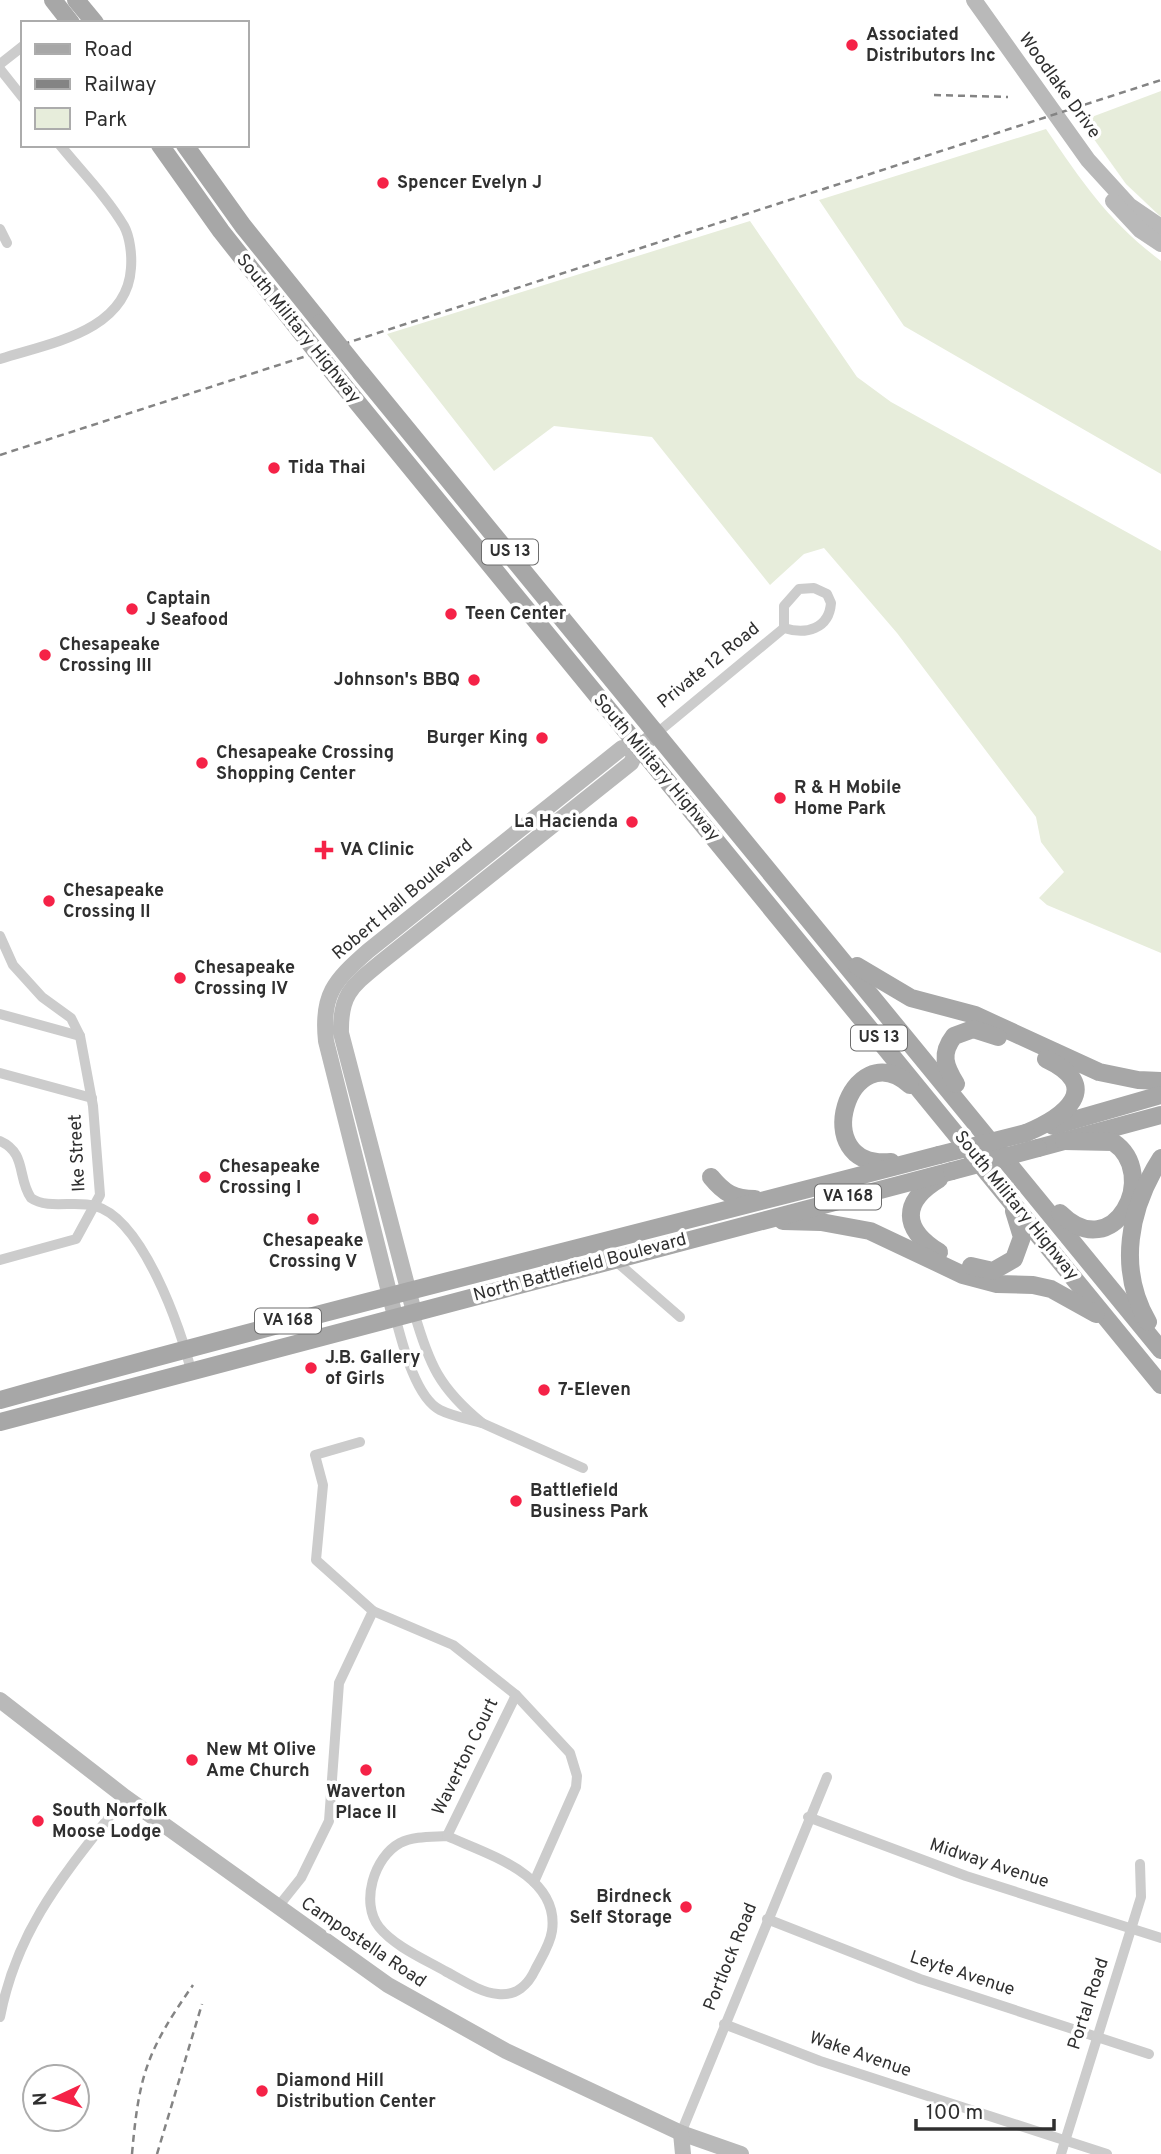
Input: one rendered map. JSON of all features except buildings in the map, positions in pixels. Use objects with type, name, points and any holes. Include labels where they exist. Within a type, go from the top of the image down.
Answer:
[{"type":"main road","points":[[53,0],[66,15],[88,21]]},
{"type":"main road","name":"South Military Highway","points":[[161,147],[220,232],[339,380],[485,555],[638,748],[959,1135],[1161,1385]]},
{"type":"main road","name":"South Military Highway","points":[[186,147],[243,226],[361,373],[834,947],[1161,1350]]},
{"type":"main road","points":[[834,947],[883,984],[911,998],[985,1019],[1099,1072],[1138,1080],[1161,1081]]},
{"type":"main road","points":[[983,1129],[945,1065],[944,1054],[954,1036],[973,1028],[1059,1065],[1072,1078],[1074,1096],[1063,1114],[1026,1133]]},
{"type":"main road","points":[[939,1155],[880,1163],[859,1157],[851,1150],[844,1128],[847,1103],[859,1081],[881,1072],[899,1076],[931,1104],[959,1135]]},
{"type":"main road","name":"North Battlefield Boulevard","points":[[0,1400],[409,1289],[692,1220],[1161,1096]]},
{"type":"main road","name":"North Battlefield Boulevard","points":[[0,1422],[1161,1115]]},
{"type":"main road","points":[[1016,1170],[1066,1219],[1087,1230],[1108,1228],[1124,1214],[1130,1197],[1134,1179],[1130,1157],[1114,1142],[1064,1141]]},
{"type":"main road","points":[[1161,1158],[1140,1201],[1132,1228],[1129,1255],[1134,1288],[1142,1312],[1161,1343]]},
{"type":"main road","points":[[953,1171],[919,1192],[911,1211],[911,1222],[921,1240],[981,1270],[1004,1267],[1020,1249],[1022,1237],[1013,1208],[992,1176]]},
{"type":"main road","points":[[692,1220],[705,1206],[712,1177],[722,1191],[735,1197],[776,1198]]},
{"type":"main road","points":[[745,1224],[821,1222],[870,1231],[979,1281],[1051,1289],[1069,1296],[1113,1326]]},
{"type":"street","name":"Woodlake Drive","points":[[974,0],[1088,160],[1119,209],[1161,244]]},
{"type":"street","points":[[21,48],[0,66],[21,95]]},
{"type":"street","points":[[0,359],[85,331],[108,317],[122,300],[130,278],[131,256],[125,227],[62,147]]},
{"type":"street","name":"Woodlake Drive","points":[[1088,160],[1129,205],[1161,227]]},
{"type":"street","points":[[0,229],[7,243]]},
{"type":"street","name":"Private 12 Road","points":[[814,588],[827,594],[831,603],[825,621],[812,631],[784,628],[783,606],[799,589],[814,588]]},
{"type":"street","name":"Private 12 Road","points":[[657,733],[784,628]]},
{"type":"street","name":"Robert Hall Boulevard","points":[[414,1312],[347,1057],[341,1012],[345,998],[354,985],[631,763],[638,748],[657,733]]},
{"type":"street","name":"Robert Hall Boulevard","points":[[326,1001],[345,972],[368,951],[622,748],[638,748]]},
{"type":"street","name":"Ike Street","points":[[0,936],[13,965],[42,997],[71,1018],[80,1036],[92,1098],[100,1195],[79,1236],[72,1241],[0,1261]]},
{"type":"street","points":[[326,1001],[335,1040],[347,1057]]},
{"type":"street","points":[[326,1001],[323,1016],[326,1041],[395,1316],[418,1384],[438,1409],[482,1423],[583,1468]]},
{"type":"street","points":[[0,1014],[80,1036]]},
{"type":"street","name":"Ike Street","points":[[0,1073],[92,1098]]},
{"type":"street","name":"Ike Street","points":[[0,1141],[15,1151],[27,1193],[36,1201],[95,1206]]},
{"type":"street","points":[[95,1206],[107,1211],[144,1251],[186,1348],[191,1371]]},
{"type":"street","points":[[595,1243],[680,1317]]},
{"type":"street","points":[[414,1312],[429,1363],[437,1378],[454,1400],[482,1423]]},
{"type":"street","points":[[360,1442],[315,1455],[323,1485],[316,1560],[373,1611],[453,1645],[516,1695],[570,1753],[577,1776],[572,1799],[534,1882]]},
{"type":"street","points":[[277,1908],[301,1878],[329,1821],[339,1683],[373,1611]]},
{"type":"street","name":"Waverton Court","points":[[447,1836],[516,1695]]},
{"type":"street","name":"Campostella Road","points":[[0,1700],[125,1797],[378,1979],[446,2020],[681,2133],[741,2154]]},
{"type":"street","name":"Portlock Road","points":[[683,2154],[681,2133],[808,1817],[827,1777]]},
{"type":"street","points":[[0,2017],[23,1939],[60,1880],[125,1797]]},
{"type":"street","name":"Midway Avenue","points":[[808,1817],[966,1876],[1161,1938]]},
{"type":"street","points":[[447,1836],[499,1859],[534,1882],[547,1896],[552,1928],[530,1980],[522,1988],[501,1995],[490,1993],[460,1979],[386,1934],[377,1924],[369,1898],[383,1860],[398,1844],[447,1836]]},
{"type":"street","name":"Portal Road","points":[[1061,2154],[1141,1897],[1140,1864]]},
{"type":"street","name":"Leyte Avenue","points":[[767,1919],[920,1979],[1149,2054]]},
{"type":"street","name":"Wake Avenue","points":[[724,2024],[820,2061],[1107,2154]]},
{"type":"street","points":[[701,2154],[723,2148]]},
{"type":"green space","points":[[1161,91],[1161,217],[1126,184],[1081,121]]},
{"type":"green space","points":[[1046,129],[1111,216],[1161,261],[1161,474],[904,326],[819,200]]},
{"type":"green space","points":[[750,221],[857,377],[891,402],[1161,551],[1161,953],[1047,905],[1039,898],[1064,872],[1041,842],[1036,817],[897,633],[824,548],[804,554],[770,585],[652,437],[554,426],[494,471],[387,334]]},
{"type":"railway","points":[[0,455],[1161,80]]},
{"type":"railway","points":[[934,95],[1008,97]]},
{"type":"railway","points":[[132,2154],[138,2103],[148,2064],[165,2028],[193,1985]]},
{"type":"railway","points":[[157,2154],[202,2004]]},
{"type":"place","name":"Associated Distributors Inc","points":[[852,45]]},
{"type":"place","name":"Spencer Evelyn J","points":[[383,183]]},
{"type":"place","name":"Tida Thai","points":[[274,468]]},
{"type":"place","name":"Captain J Seafood","points":[[132,609]]},
{"type":"place","name":"Teen Center","points":[[451,614]]},
{"type":"place","name":"Chesapeake Crossing III","points":[[45,655]]},
{"type":"place","name":"Johnson's BBQ","points":[[474,680]]},
{"type":"place","name":"Burger King","points":[[542,738]]},
{"type":"place","name":"Chesapeake Crossing Shopping Center","points":[[202,763]]},
{"type":"place","name":"R & H Mobile Home Park","points":[[780,798]]},
{"type":"place","name":"La Hacienda","points":[[632,822]]},
{"type":"place","name":"VA Clinic","points":[[324,850]]},
{"type":"place","name":"Chesapeake Crossing II","points":[[49,901]]},
{"type":"place","name":"Chesapeake Crossing IV","points":[[180,978]]},
{"type":"place","name":"Chesapeake Crossing I","points":[[205,1177]]},
{"type":"place","name":"Chesapeake Crossing V","points":[[313,1219]]},
{"type":"place","name":"J.B. Gallery of Girls","points":[[311,1368]]},
{"type":"place","name":"7-Eleven","points":[[544,1390]]},
{"type":"place","name":"Battlefield Business Park","points":[[516,1501]]},
{"type":"place","name":"New Mt Olive Ame Church","points":[[192,1760]]},
{"type":"place","name":"Waverton Place II","points":[[366,1770]]},
{"type":"place","name":"South Norfolk Moose Lodge","points":[[38,1821]]},
{"type":"place","name":"Birdneck Self Storage","points":[[686,1907]]},
{"type":"place","name":"Diamond Hill Distribution Center","points":[[262,2091]]}]
